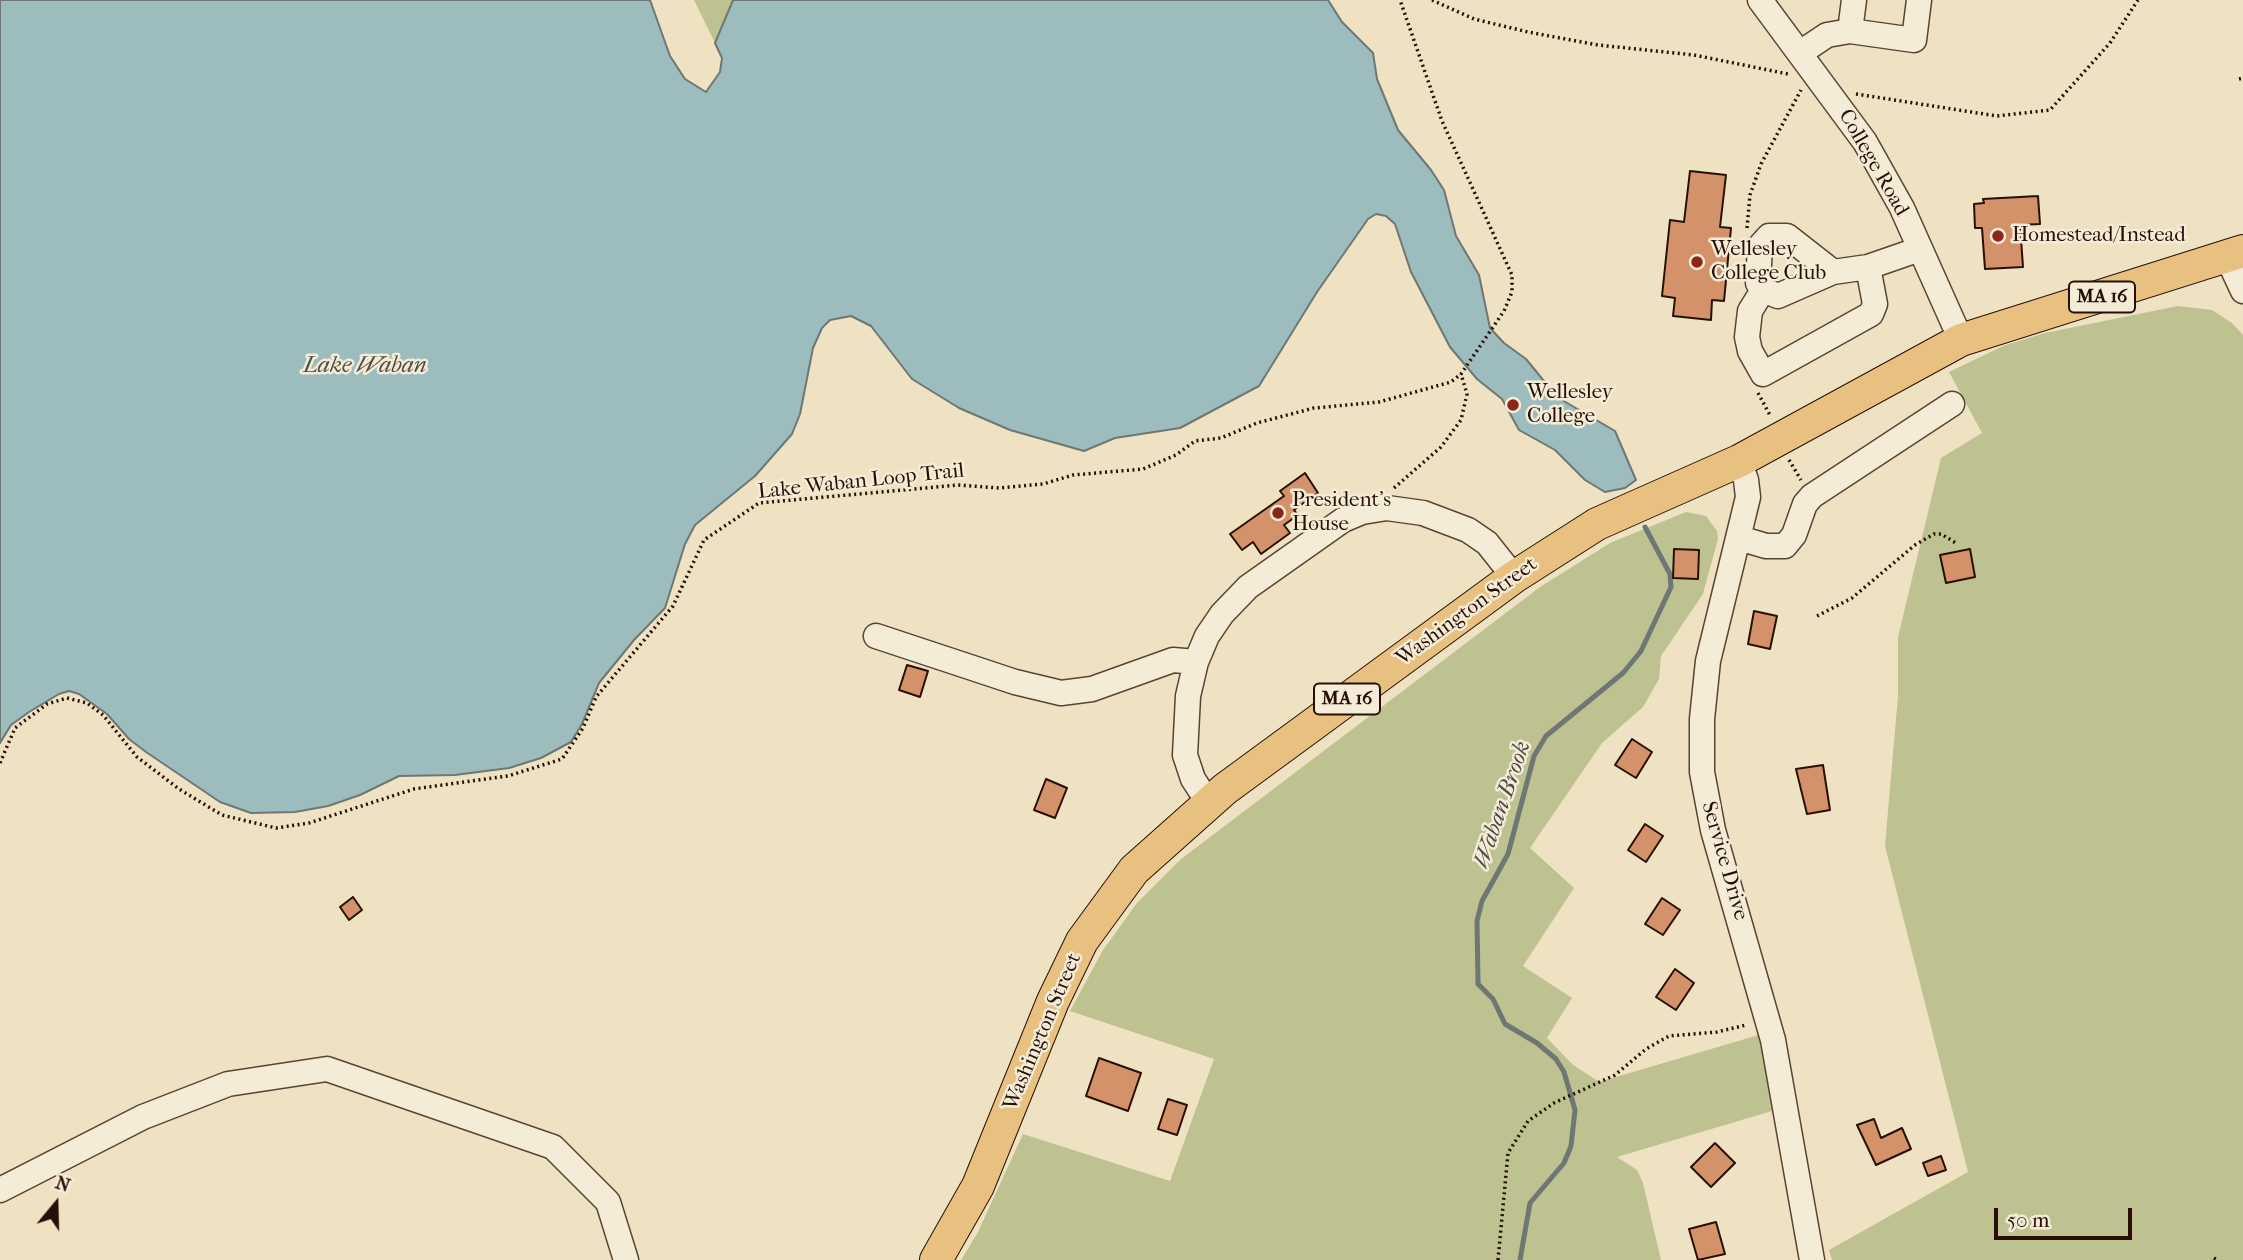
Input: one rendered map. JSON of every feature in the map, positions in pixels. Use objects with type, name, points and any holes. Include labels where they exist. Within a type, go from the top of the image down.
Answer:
[{"type":"main road","name":"Washington Street","points":[[936,1260],[983,1175],[1053,1001],[1082,941],[1134,870],[1208,802],[1514,576],[1597,524],[1738,461],[1961,340],[2235,254]]},
{"type":"street","name":"College Road","points":[[1760,0],[1797,64],[1866,142],[1899,201],[1961,340]]},
{"type":"street","points":[[1850,31],[1854,0]]},
{"type":"street","points":[[1797,64],[1827,35],[1850,31],[1914,40],[1919,0]]},
{"type":"street","points":[[1833,272],[1795,240],[1769,236],[1760,246],[1757,274],[1763,290],[1778,296],[1833,272],[1868,267],[1920,249]]},
{"type":"street","points":[[2235,254],[2243,290]]},
{"type":"street","points":[[1763,290],[1750,311],[1747,342],[1763,374],[1871,314],[1875,304],[1868,267]]},
{"type":"street","points":[[1739,538],[1772,547],[1785,546],[1794,534],[1805,504],[1812,496],[1952,404]]},
{"type":"street","name":"Service Drive","points":[[1738,461],[1746,480],[1748,498],[1708,661],[1702,709],[1702,772],[1713,830],[1768,1018],[1812,1260]]},
{"type":"street","points":[[1208,802],[1193,779],[1185,755],[1186,711],[1196,662],[1214,625],[1239,595],[1320,534],[1363,512],[1398,508],[1457,525],[1487,543],[1514,576]]},
{"type":"street","points":[[876,636],[1015,682],[1061,692],[1093,689],[1173,660],[1196,662]]},
{"type":"street","points":[[0,1190],[143,1117],[228,1084],[327,1069],[553,1147],[608,1202],[626,1260]]},
{"type":"path","points":[[1387,493],[1420,468],[1454,432],[1467,402],[1461,374],[1504,311],[1513,284],[1510,265],[1475,199],[1442,121],[1400,0]]},
{"type":"path","points":[[1432,0],[1474,19],[1598,45],[1797,64]]},
{"type":"path","points":[[1849,92],[1997,116],[2050,110],[2110,43],[2138,0]]},
{"type":"path","points":[[1748,221],[1751,195],[1761,164],[1807,79]]},
{"type":"path","name":"Lake Waban Loop Trail","points":[[0,763],[15,728],[47,704],[67,698],[88,703],[137,757],[179,789],[222,815],[276,828],[309,823],[414,789],[508,776],[562,760],[583,728],[596,697],[673,606],[704,540],[759,503],[958,485],[999,488],[1043,484],[1073,475],[1143,469],[1176,455],[1195,441],[1221,438],[1257,423],[1314,408],[1378,402],[1451,382],[1461,374]]},
{"type":"path","points":[[1785,452],[1812,496]]},
{"type":"path","points":[[1817,616],[1852,598],[1915,545],[1934,534],[1941,534],[1956,543]]},
{"type":"path","points":[[1498,1260],[1508,1153],[1528,1121],[1554,1103],[1615,1074],[1646,1049],[1669,1036],[1717,1032],[1768,1018]]},
{"type":"green space","points":[[694,0],[733,0],[715,43]]},
{"type":"green space","points":[[2178,306],[2212,310],[2232,323],[2243,335],[2243,1260],[1832,1260],[1829,1250],[1968,1172],[1885,846],[1898,696],[1898,637],[1941,458],[1982,433],[1949,372],[2003,346],[2045,333]]},
{"type":"green space","points":[[1686,512],[1706,516],[1717,531],[1718,539],[1703,594],[1661,656],[1659,679],[1643,707],[1602,743],[1530,848],[1574,888],[1523,966],[1572,998],[1547,1038],[1572,1064],[1599,1082],[1762,1034],[1772,1111],[1617,1157],[1637,1170],[1643,1183],[1661,1260],[961,1260],[978,1232],[1023,1134],[1170,1181],[1214,1059],[1070,1011],[1103,950],[1137,903],[1181,859],[1540,587],[1610,543]]},
{"type":"water","name":"Lake Waban","points":[[0,0],[650,0],[670,56],[685,79],[706,92],[720,72],[722,58],[715,43],[733,0],[1328,0],[1342,22],[1373,53],[1377,79],[1398,130],[1444,190],[1456,236],[1479,275],[1490,328],[1504,343],[1526,359],[1557,397],[1615,431],[1636,480],[1625,488],[1605,492],[1585,480],[1555,450],[1519,430],[1502,399],[1477,379],[1450,347],[1411,272],[1395,224],[1386,216],[1376,214],[1368,219],[1317,292],[1259,386],[1180,428],[1115,438],[1084,451],[1010,430],[959,408],[912,379],[871,326],[851,316],[830,320],[822,328],[813,348],[800,414],[792,434],[755,476],[695,525],[685,544],[665,608],[634,640],[599,683],[582,724],[571,742],[541,758],[509,768],[455,775],[399,776],[360,795],[328,806],[295,812],[251,813],[220,802],[129,739],[107,714],[79,694],[69,691],[59,694],[11,725],[0,743]]},
{"type":"building","name":"Wellesley College Club","points":[[1690,171],[1726,175],[1720,227],[1731,228],[1724,301],[1712,300],[1711,320],[1673,316],[1675,298],[1662,296],[1670,220],[1684,222]]},
{"type":"building","name":"Homestead/Instead","points":[[2038,196],[2040,224],[2020,225],[2023,267],[1985,269],[1982,228],[1975,228],[1974,204],[1984,203],[1983,199]]},
{"type":"building","name":"President's House","points":[[1305,473],[1318,493],[1294,510],[1298,515],[1284,525],[1290,533],[1261,554],[1253,542],[1242,550],[1230,534],[1284,496],[1280,491]]},
{"type":"building","points":[[1674,549],[1699,550],[1698,579],[1673,578]]},
{"type":"building","points":[[1970,549],[1975,577],[1946,583],[1940,555]]},
{"type":"building","points":[[1754,611],[1777,616],[1770,649],[1748,644]]},
{"type":"building","points":[[907,665],[928,671],[920,697],[899,690]]},
{"type":"building","points":[[1632,739],[1652,752],[1636,778],[1615,765]]},
{"type":"building","points":[[1823,765],[1830,810],[1807,814],[1796,769]]},
{"type":"building","points":[[1046,779],[1067,788],[1055,818],[1034,810]]},
{"type":"building","points":[[1645,824],[1663,836],[1646,862],[1628,850]]},
{"type":"building","points":[[353,897],[362,910],[349,920],[340,907]]},
{"type":"building","points":[[1662,898],[1680,910],[1663,935],[1645,924]]},
{"type":"building","points":[[1675,969],[1694,983],[1676,1010],[1656,997]]},
{"type":"building","points":[[1099,1058],[1141,1073],[1128,1111],[1086,1096]]},
{"type":"building","points":[[1168,1099],[1187,1105],[1177,1135],[1158,1129]]},
{"type":"building","points":[[1874,1119],[1881,1138],[1902,1128],[1911,1149],[1876,1165],[1857,1125]]},
{"type":"building","points":[[1715,1143],[1735,1163],[1711,1187],[1691,1167]]},
{"type":"building","points":[[1941,1156],[1946,1170],[1928,1176],[1923,1163]]},
{"type":"building","points":[[1716,1222],[1725,1254],[1698,1260],[1689,1229]]},
{"type":"waterway","name":"Waban Brook","points":[[1520,1260],[1530,1203],[1564,1163],[1571,1146],[1575,1110],[1564,1072],[1556,1059],[1537,1043],[1505,1024],[1493,999],[1478,984],[1477,921],[1482,901],[1508,854],[1534,756],[1546,736],[1623,673],[1641,651],[1671,587],[1670,574],[1645,527]]},
{"type":"place","name":"Homestead/Instead","points":[[1998,236]]},
{"type":"place","name":"Wellesley College Club","points":[[1697,262]]},
{"type":"place","name":"Wellesley College","points":[[1513,405]]},
{"type":"place","name":"President's House","points":[[1278,513]]}]
